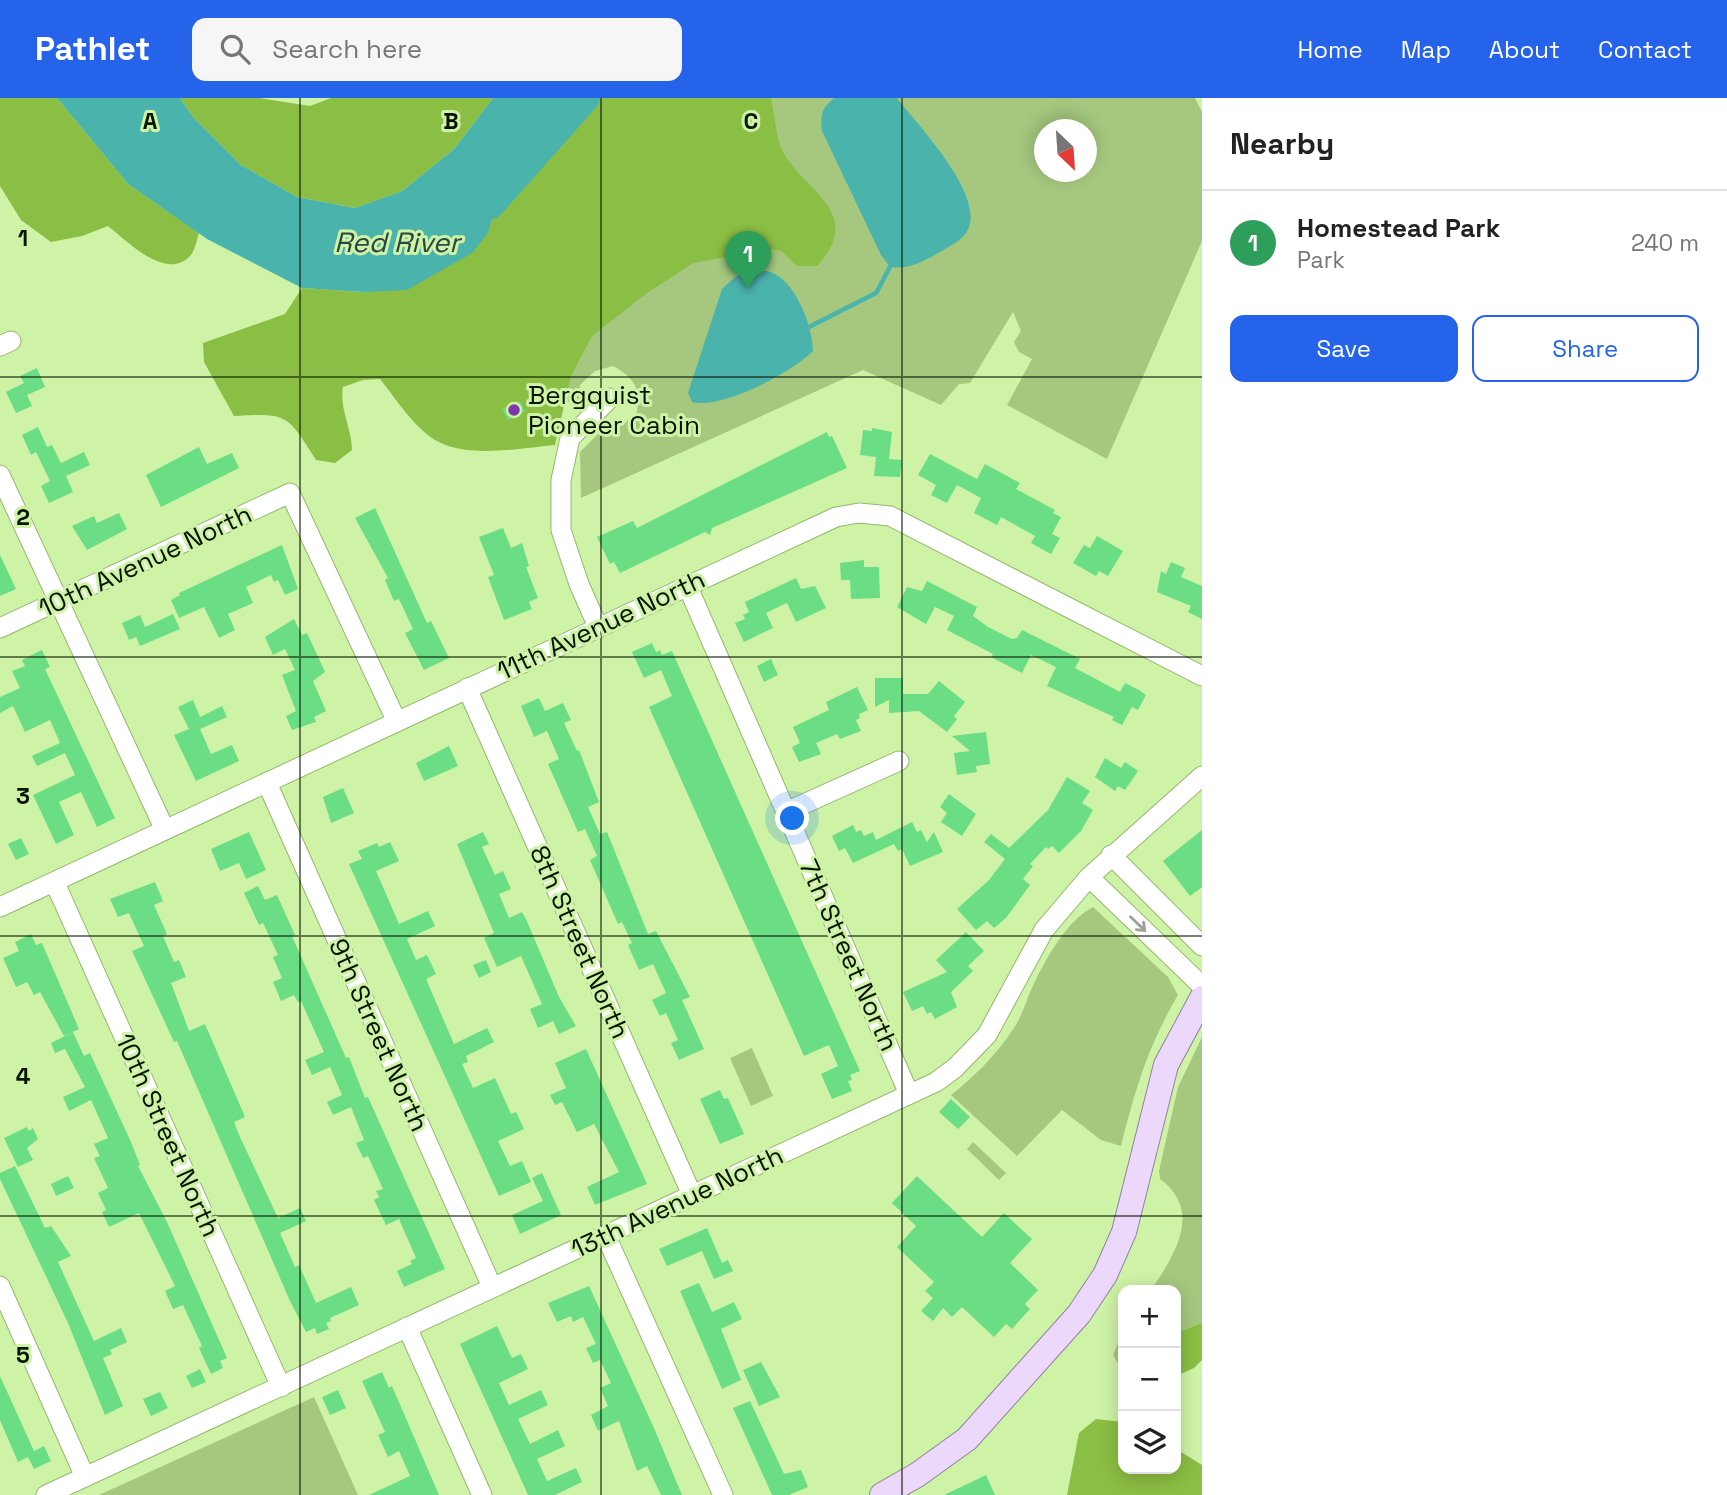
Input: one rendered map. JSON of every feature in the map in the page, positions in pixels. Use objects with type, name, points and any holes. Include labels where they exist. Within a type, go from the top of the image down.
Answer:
[{"type":"main road","points":[[881,1495],[917,1475],[967,1439],[1079,1314],[1105,1275],[1124,1232],[1166,1065],[1202,998]]},
{"type":"street","points":[[598,627],[579,584],[561,530],[561,480],[570,438],[610,398]]},
{"type":"street","points":[[0,475],[165,830]]},
{"type":"street","name":"10th Avenue North","points":[[0,628],[290,493],[397,722]]},
{"type":"street","name":"11th Avenue North","points":[[0,907],[820,522],[859,513],[890,516],[1202,676]]},
{"type":"street","name":"7th Street North","points":[[687,585],[909,1094]]},
{"type":"street","name":"8th Street North","points":[[467,688],[692,1195]]},
{"type":"street","points":[[786,812],[900,761]]},
{"type":"street","name":"13th Avenue North","points":[[46,1495],[936,1082],[955,1068],[987,1035],[1044,930],[1089,877],[1202,776]]},
{"type":"street","name":"9th Street North","points":[[267,783],[492,1287]]},
{"type":"street","points":[[1111,855],[1202,946]]},
{"type":"street","points":[[1089,877],[1202,986]]},
{"type":"street","name":"10th Street North","points":[[55,883],[281,1387]]},
{"type":"street","points":[[606,1236],[723,1495]]},
{"type":"street","points":[[0,1286],[85,1477]]},
{"type":"street","points":[[407,1327],[482,1495]]},
{"type":"green space","points":[[0,98],[57,98],[128,184],[199,233],[191,255],[181,262],[159,262],[136,249],[108,226],[82,236],[51,242],[21,220],[0,186]]},
{"type":"green space","points":[[180,98],[259,98],[310,106],[331,98],[493,98],[454,149],[402,191],[355,208],[297,197],[241,165],[193,117]]},
{"type":"green space","points":[[585,98],[1195,98],[1202,112],[1202,241],[1107,459],[1007,405],[1032,359],[1019,352],[1014,342],[1021,331],[1013,312],[970,383],[959,384],[941,405],[863,370],[581,498],[580,452],[602,430],[624,424],[637,412],[638,396],[631,380],[613,366],[595,371],[580,385],[579,406],[567,401],[452,266]]},
{"type":"green space","points":[[585,98],[771,98],[778,137],[786,157],[819,195],[834,219],[835,233],[830,248],[817,266],[797,266],[781,251],[755,246],[721,258],[693,263],[647,293],[592,336],[571,376],[555,445],[494,451],[448,446],[435,440],[419,427],[380,379],[363,380],[343,387],[343,403],[352,450],[335,463],[316,460],[292,425],[276,416],[234,416],[204,362],[203,343],[285,314],[302,288],[364,292],[488,233],[495,208]]},
{"type":"green space","points":[[1093,907],[1168,977],[1178,995],[1158,1032],[1144,1069],[1121,1146],[1101,1140],[1062,1110],[1017,1156],[951,1095],[985,1064],[1007,1038],[1057,942],[1083,913]]},
{"type":"green space","points":[[1202,1037],[1202,1323],[1181,1331],[1181,1285],[1154,1285],[1169,1261],[1181,1232],[1180,1204],[1173,1191],[1160,1179],[1159,1171],[1178,1087]]},
{"type":"green space","points":[[752,1048],[773,1096],[751,1106],[730,1058]]},
{"type":"green space","points":[[973,1142],[1006,1173],[999,1180],[967,1149]]},
{"type":"green space","points":[[1202,1323],[1202,1360],[1194,1368],[1181,1374],[1181,1348],[1181,1331]]},
{"type":"green space","points":[[1118,1343],[1118,1363],[1113,1355]]},
{"type":"green space","points":[[314,1397],[358,1495],[99,1495]]},
{"type":"green space","points":[[1096,1419],[1118,1421],[1118,1474],[1181,1474],[1181,1452],[1202,1465],[1202,1495],[1067,1495],[1079,1433]]},
{"type":"water","name":"Red River","points":[[57,98],[180,98],[193,117],[241,165],[297,197],[355,208],[402,191],[454,149],[493,98],[585,98],[495,208],[488,233],[472,253],[407,290],[364,292],[302,288],[207,239],[128,184]]},
{"type":"water","points":[[834,98],[897,98],[946,159],[966,196],[970,213],[969,227],[962,237],[919,263],[890,267],[881,255],[822,131],[823,112]]},
{"type":"water","points":[[754,270],[773,273],[783,280],[797,297],[807,319],[813,351],[790,369],[738,395],[705,403],[692,402],[688,393],[722,289],[735,277]]},
{"type":"building","points":[[37,368],[45,387],[27,395],[32,406],[16,413],[6,392],[24,383],[20,376]]},
{"type":"building","name":"Bergquist Pioneer Cabin","points":[[520,401],[525,411],[508,420],[502,409]]},
{"type":"building","points":[[38,427],[47,447],[52,445],[61,463],[84,452],[90,465],[66,476],[73,492],[49,503],[41,486],[50,481],[36,452],[31,455],[22,435]]},
{"type":"building","points":[[872,428],[892,432],[889,459],[902,460],[900,477],[874,476],[876,457],[860,455],[863,430],[872,431]]},
{"type":"building","points":[[827,432],[829,437],[832,436],[847,468],[712,528],[710,535],[705,532],[620,573],[614,562],[610,564],[597,537],[633,521],[637,528]]},
{"type":"building","points":[[199,447],[207,464],[232,453],[239,468],[161,507],[146,475]]},
{"type":"building","points":[[930,454],[977,479],[985,464],[1020,483],[1016,489],[1055,510],[1053,513],[1061,517],[1052,534],[1060,538],[1051,554],[1031,543],[1035,536],[1001,517],[997,525],[974,513],[981,498],[957,485],[947,503],[931,495],[936,485],[918,475]]},
{"type":"building","points":[[375,508],[427,623],[431,621],[449,658],[424,670],[405,633],[413,629],[399,599],[394,601],[385,580],[388,578],[355,518]]},
{"type":"building","points":[[119,513],[127,529],[87,550],[72,526],[94,516],[97,523]]},
{"type":"building","points":[[503,528],[511,548],[522,543],[529,566],[526,567],[538,598],[529,602],[532,609],[504,620],[488,577],[494,575],[479,537]]},
{"type":"building","points":[[1097,536],[1123,551],[1108,576],[1099,571],[1096,576],[1073,563],[1084,545],[1090,548]]},
{"type":"building","points":[[282,545],[298,589],[285,595],[278,580],[274,582],[271,575],[246,587],[253,603],[228,614],[235,630],[219,638],[204,607],[179,618],[171,600],[180,595],[179,593]]},
{"type":"building","points":[[0,555],[16,589],[0,596]]},
{"type":"building","points":[[864,560],[864,567],[879,567],[880,598],[851,599],[850,580],[841,580],[840,563]]},
{"type":"building","points":[[1171,562],[1185,568],[1181,577],[1202,586],[1202,619],[1188,612],[1191,606],[1157,592],[1161,571],[1166,574]]},
{"type":"building","points":[[796,578],[801,589],[815,586],[826,608],[796,622],[787,603],[766,613],[773,628],[744,642],[735,623],[745,619],[743,615],[749,612],[745,602]]},
{"type":"building","points":[[927,581],[977,607],[973,616],[988,627],[1012,639],[1017,638],[1022,630],[1080,659],[1075,668],[1120,692],[1125,683],[1139,690],[1146,695],[1138,710],[1132,707],[1122,725],[1112,720],[1114,717],[1047,686],[1056,667],[1031,655],[1022,673],[947,630],[954,616],[935,607],[926,624],[897,607],[907,587],[922,591]]},
{"type":"building","points":[[173,614],[180,629],[140,646],[136,637],[129,640],[122,623],[140,615],[145,627]]},
{"type":"building","points":[[294,619],[302,635],[307,633],[325,672],[313,681],[326,711],[314,717],[316,722],[292,730],[286,716],[296,711],[282,675],[295,670],[285,649],[273,655],[265,637]]},
{"type":"building","points":[[652,643],[656,652],[660,650],[662,655],[672,651],[860,1071],[850,1075],[852,1080],[848,1081],[852,1091],[832,1099],[821,1074],[838,1066],[829,1045],[804,1056],[649,707],[672,696],[661,670],[644,678],[632,652]]},
{"type":"building","points":[[42,650],[50,667],[45,669],[115,818],[97,827],[81,792],[59,802],[74,835],[56,844],[33,795],[75,775],[65,753],[37,766],[32,756],[60,743],[50,720],[25,732],[13,706],[0,713],[0,697],[20,688],[12,671],[25,666],[22,660]]},
{"type":"building","points":[[771,659],[778,675],[764,682],[757,666]]},
{"type":"building","points":[[875,678],[903,678],[903,694],[928,694],[939,681],[965,702],[954,716],[957,719],[947,732],[919,711],[889,713],[889,700],[875,707]]},
{"type":"building","points":[[857,687],[868,710],[859,714],[860,718],[856,720],[861,731],[840,739],[837,734],[816,743],[821,754],[799,762],[792,747],[800,743],[793,727],[829,710],[826,702]]},
{"type":"building","points":[[539,698],[545,711],[563,703],[571,720],[564,723],[577,751],[579,750],[599,802],[588,807],[600,834],[607,832],[648,934],[656,931],[690,997],[682,1000],[704,1049],[679,1060],[671,1043],[678,1040],[666,1013],[660,1016],[652,1000],[666,993],[653,964],[639,970],[628,945],[632,943],[622,922],[618,924],[590,860],[597,856],[585,829],[578,832],[548,764],[559,759],[547,731],[534,737],[521,706]]},
{"type":"building","points":[[193,700],[200,717],[222,706],[227,717],[200,729],[211,754],[232,745],[239,761],[196,781],[174,735],[189,729],[178,707]]},
{"type":"building","points":[[986,732],[990,764],[976,766],[977,772],[957,775],[954,753],[970,751],[952,736]]},
{"type":"building","points":[[449,746],[458,766],[424,781],[416,763]]},
{"type":"building","points":[[1105,758],[1121,768],[1125,762],[1138,771],[1125,790],[1118,786],[1115,791],[1095,777]]},
{"type":"building","points":[[1067,777],[1090,791],[1082,803],[1093,810],[1081,831],[1059,853],[1052,846],[1048,849],[1046,847],[1030,864],[1033,866],[1023,879],[1030,885],[1006,918],[994,928],[987,921],[976,930],[957,909],[989,880],[1005,859],[984,842],[991,834],[1009,848],[1048,810]]},
{"type":"building","points":[[343,788],[354,813],[331,823],[323,797]]},
{"type":"building","points":[[949,794],[976,814],[962,836],[941,822],[947,813],[940,807]]},
{"type":"building","points":[[912,822],[917,832],[921,830],[927,842],[934,832],[943,852],[910,866],[902,849],[898,851],[894,844],[853,863],[845,848],[839,851],[832,836],[853,825],[856,832],[861,830],[864,836],[873,832],[876,840]]},
{"type":"building","points":[[1202,830],[1202,887],[1190,896],[1163,861]]},
{"type":"building","points":[[249,832],[266,870],[246,879],[239,863],[220,871],[211,849]]},
{"type":"building","points":[[483,832],[489,844],[482,847],[495,875],[503,871],[511,889],[499,894],[509,918],[522,912],[559,997],[576,1026],[559,1034],[553,1021],[538,1028],[530,1009],[542,1004],[521,956],[497,967],[484,938],[494,933],[457,844]]},
{"type":"building","points":[[21,838],[29,854],[16,860],[8,844]]},
{"type":"building","points":[[390,842],[399,861],[376,871],[399,924],[428,911],[435,926],[407,939],[416,960],[427,955],[436,974],[426,979],[454,1044],[487,1028],[494,1042],[466,1056],[468,1062],[462,1064],[473,1088],[495,1078],[511,1114],[516,1112],[524,1129],[498,1141],[510,1166],[522,1161],[531,1182],[499,1196],[349,864],[362,859],[358,851],[377,843],[379,847]]},
{"type":"building","points":[[155,882],[163,901],[154,905],[167,934],[163,936],[174,962],[179,960],[186,977],[171,983],[189,1031],[205,1024],[245,1117],[234,1122],[278,1218],[300,1208],[306,1221],[280,1233],[295,1267],[299,1265],[316,1303],[351,1287],[359,1305],[330,1318],[331,1321],[326,1323],[329,1329],[317,1334],[315,1328],[306,1332],[290,1301],[177,1041],[174,1042],[132,951],[144,946],[129,913],[118,917],[110,899]]},
{"type":"building","points":[[258,886],[265,900],[277,895],[295,935],[292,936],[346,1058],[349,1057],[365,1098],[368,1097],[445,1269],[404,1287],[397,1271],[412,1264],[410,1261],[416,1258],[399,1219],[386,1225],[374,1200],[379,1197],[376,1191],[383,1189],[368,1156],[363,1158],[356,1143],[364,1140],[351,1107],[333,1115],[327,1102],[342,1095],[330,1067],[312,1075],[305,1060],[324,1052],[301,1001],[298,1002],[294,995],[281,1001],[273,982],[282,978],[273,957],[278,955],[263,923],[259,925],[244,893]]},
{"type":"building","points":[[966,932],[984,951],[968,966],[973,971],[951,992],[957,1007],[935,1019],[931,1012],[927,1014],[923,1006],[912,1011],[903,992],[947,972],[936,960]]},
{"type":"building","points":[[31,934],[36,945],[42,943],[79,1029],[64,1036],[40,992],[34,995],[27,982],[16,987],[3,958],[19,951],[15,942]]},
{"type":"building","points":[[486,960],[491,972],[479,978],[473,965]]},
{"type":"building","points":[[73,1032],[84,1056],[90,1053],[131,1142],[140,1165],[138,1166],[167,1222],[227,1358],[220,1361],[223,1368],[211,1374],[199,1348],[202,1346],[183,1305],[173,1309],[165,1291],[175,1286],[139,1213],[109,1227],[102,1212],[106,1210],[98,1193],[108,1188],[94,1158],[100,1156],[94,1144],[108,1138],[91,1100],[69,1111],[63,1097],[85,1087],[65,1049],[55,1053],[51,1043]]},
{"type":"building","points":[[586,1049],[647,1184],[595,1205],[587,1187],[619,1172],[594,1124],[577,1132],[562,1102],[555,1105],[550,1095],[566,1088],[555,1063]]},
{"type":"building","points":[[720,1090],[724,1099],[728,1098],[744,1134],[720,1144],[700,1099]]},
{"type":"building","points":[[951,1099],[970,1117],[958,1129],[939,1112]]},
{"type":"building","points":[[27,1127],[29,1131],[33,1128],[38,1139],[27,1148],[33,1160],[18,1167],[4,1138]]},
{"type":"building","points":[[15,1166],[45,1228],[51,1226],[71,1256],[58,1262],[94,1341],[121,1328],[127,1342],[110,1350],[112,1354],[103,1358],[123,1406],[105,1415],[68,1323],[0,1179],[0,1173]]},
{"type":"building","points":[[542,1173],[561,1215],[520,1234],[512,1215],[543,1201],[532,1178]]},
{"type":"building","points":[[68,1176],[74,1188],[56,1196],[51,1184]]},
{"type":"building","points":[[917,1176],[982,1237],[1004,1213],[1032,1239],[1010,1263],[1038,1290],[1025,1304],[1030,1309],[1012,1329],[1006,1324],[994,1337],[962,1307],[952,1317],[943,1308],[933,1321],[921,1311],[933,1298],[925,1291],[934,1282],[897,1247],[916,1226],[892,1203]]},
{"type":"building","points":[[707,1228],[722,1263],[728,1260],[733,1271],[714,1279],[702,1251],[667,1266],[659,1249]]},
{"type":"building","points":[[699,1283],[712,1312],[734,1302],[742,1319],[721,1329],[741,1380],[722,1389],[680,1291]]},
{"type":"building","points":[[589,1286],[682,1495],[661,1495],[647,1466],[637,1471],[619,1421],[598,1431],[591,1415],[608,1406],[600,1388],[611,1383],[600,1360],[593,1363],[586,1348],[596,1344],[583,1317],[573,1322],[571,1316],[557,1322],[548,1303]]},
{"type":"building","points":[[497,1326],[512,1358],[521,1354],[528,1369],[499,1383],[509,1405],[541,1390],[548,1405],[518,1419],[530,1444],[558,1430],[565,1446],[537,1459],[547,1481],[576,1468],[582,1482],[555,1495],[528,1495],[460,1344]]},
{"type":"building","points":[[761,1362],[780,1397],[759,1406],[743,1370]]},
{"type":"building","points":[[200,1369],[206,1382],[192,1388],[186,1376]]},
{"type":"building","points":[[382,1372],[389,1388],[392,1386],[439,1495],[369,1495],[410,1476],[399,1451],[388,1457],[378,1435],[385,1432],[362,1381]]},
{"type":"building","points":[[0,1376],[34,1451],[44,1446],[51,1461],[34,1469],[28,1457],[18,1462],[0,1420]]},
{"type":"building","points":[[338,1390],[346,1408],[330,1415],[322,1397]]},
{"type":"building","points":[[160,1392],[168,1408],[151,1416],[143,1399]]},
{"type":"building","points":[[750,1401],[784,1474],[801,1470],[808,1487],[789,1495],[772,1495],[733,1408]]},
{"type":"building","points":[[986,1475],[995,1495],[944,1495]]},
{"type":"waterway","points":[[491,206],[587,98]]},
{"type":"waterway","points":[[805,329],[876,293],[890,267]]},
{"type":"place","name":"Homestead Park","points":[[748,289]]},
{"type":"place","name":"Bergquist Pioneer Cabin","points":[[514,410]]}]
